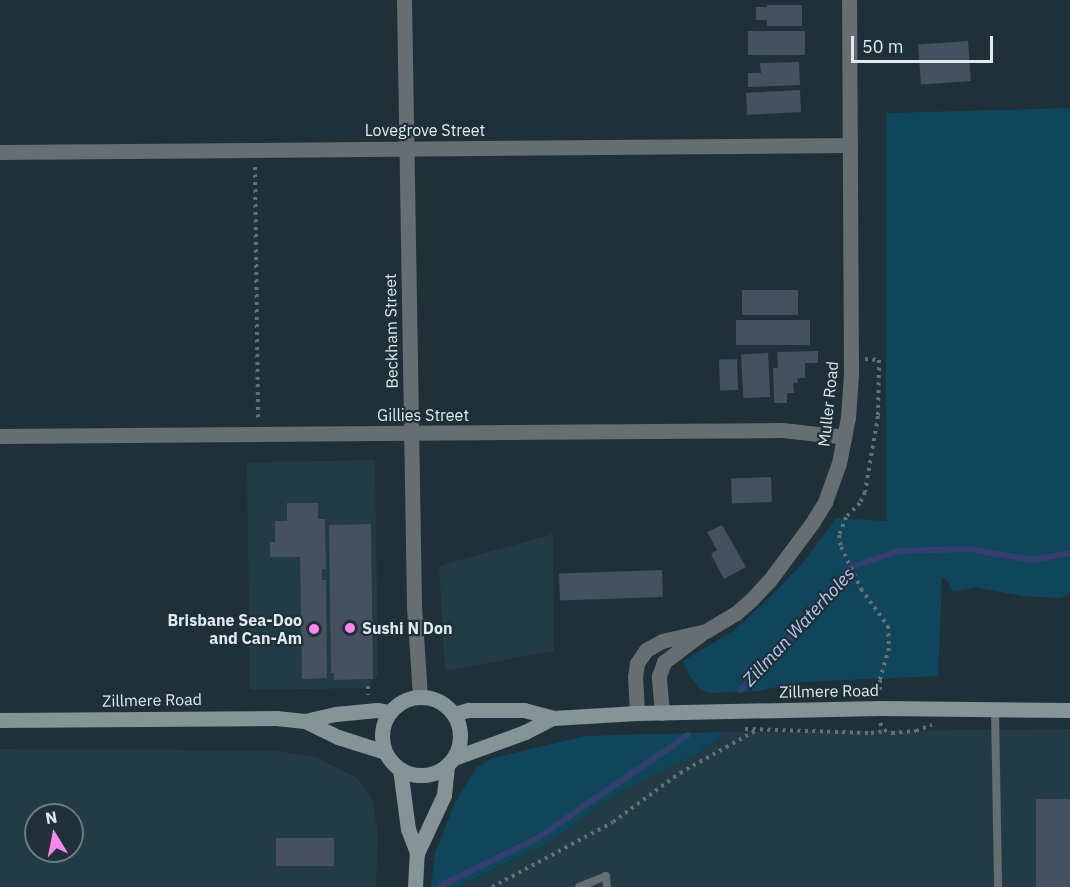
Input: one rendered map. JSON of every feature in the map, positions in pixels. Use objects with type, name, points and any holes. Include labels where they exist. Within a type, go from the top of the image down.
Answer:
[{"type":"main road","points":[[415,887],[417,853],[444,795],[450,762],[461,736],[454,714],[433,699],[409,699],[390,712],[382,731],[385,752],[400,769],[424,776],[450,762]]},
{"type":"main road","name":"Zillmere Road","points":[[454,714],[468,710],[524,710],[553,718],[637,713],[873,708],[1070,710]]},
{"type":"main road","name":"Zillmere Road","points":[[0,720],[259,717],[305,721],[336,714],[376,710],[390,712]]},
{"type":"main road","name":"Zillmere Road","points":[[450,762],[525,732],[553,718]]},
{"type":"main road","name":"Zillmere Road","points":[[305,721],[338,737],[385,752]]},
{"type":"main road","points":[[400,769],[408,829],[417,853]]},
{"type":"street","name":"Beckham Street","points":[[404,0],[410,433],[414,606],[420,698]]},
{"type":"street","name":"Muller Road","points":[[637,713],[637,663],[646,650],[662,641],[706,630],[736,613],[751,600],[769,581],[807,531],[825,502],[833,481],[845,437],[851,374],[849,0]]},
{"type":"street","name":"Lovegrove Street","points":[[0,152],[850,145]]},
{"type":"street","name":"Gillies Street","points":[[0,436],[782,430],[845,437]]},
{"type":"street","points":[[662,713],[659,676],[664,662],[706,630]]},
{"type":"lane","points":[[994,710],[998,887]]},
{"type":"lane","points":[[579,887],[606,876],[607,887]]},
{"type":"path","points":[[255,167],[258,434]]},
{"type":"path","points":[[873,360],[879,360],[880,397],[868,479],[860,504],[840,527],[841,547],[861,589],[888,626],[889,648],[880,680],[880,692]]},
{"type":"path","points":[[368,686],[368,695]]},
{"type":"path","points":[[880,723],[885,731]]},
{"type":"path","points":[[737,729],[871,733],[908,732],[934,724]]},
{"type":"path","points":[[492,887],[613,822],[680,773],[757,730]]},
{"type":"shaded area","points":[[1070,108],[1070,594],[1060,598],[1022,596],[975,587],[953,592],[948,581],[942,578],[938,676],[801,682],[759,691],[709,693],[701,690],[691,678],[683,661],[733,631],[765,602],[802,564],[836,518],[886,521],[886,113]]},
{"type":"shaded area","points":[[375,460],[378,675],[365,688],[250,690],[247,462]]},
{"type":"shaded area","points":[[553,534],[554,651],[445,671],[439,566]]},
{"type":"shaded area","points":[[1070,729],[1070,887],[457,887],[548,843],[615,794],[698,753],[726,732]]},
{"type":"shaded area","points":[[726,732],[698,753],[615,794],[548,843],[457,887],[431,887],[435,853],[454,805],[476,768],[493,758],[585,736]]},
{"type":"shaded area","points":[[0,749],[272,750],[316,757],[357,778],[372,799],[378,834],[376,887],[0,887]]},
{"type":"building","points":[[767,5],[802,5],[802,26],[767,26],[767,20],[756,20],[756,7],[767,7]]},
{"type":"building","points":[[748,31],[805,31],[805,55],[748,55]]},
{"type":"building","points":[[968,41],[971,81],[921,84],[918,44]]},
{"type":"building","points":[[799,62],[800,85],[748,87],[748,73],[761,73],[760,63]]},
{"type":"building","points":[[800,90],[801,112],[747,115],[746,93]]},
{"type":"building","points":[[742,290],[798,290],[798,315],[742,315]]},
{"type":"building","points":[[736,320],[810,320],[810,345],[736,345]]},
{"type":"building","points":[[818,351],[818,363],[805,363],[805,378],[797,378],[798,383],[793,383],[794,393],[787,393],[787,403],[774,403],[773,368],[778,368],[777,352]]},
{"type":"building","points":[[768,353],[770,397],[743,398],[741,354]]},
{"type":"building","points":[[737,359],[738,390],[720,391],[719,360]]},
{"type":"building","points":[[771,477],[772,502],[732,503],[731,478]]},
{"type":"building","name":"Brisbane Sea-Doo and Can-Am","points":[[287,503],[318,503],[318,519],[325,519],[326,569],[322,569],[322,580],[326,580],[327,678],[302,679],[300,557],[270,557],[270,542],[275,542],[275,521],[287,521]]},
{"type":"building","points":[[371,524],[373,679],[334,680],[334,673],[331,673],[329,525]]},
{"type":"building","points":[[722,525],[746,567],[724,579],[711,554],[717,550],[707,532]]},
{"type":"building","points":[[662,570],[663,597],[560,601],[559,574]]},
{"type":"building","points":[[1036,799],[1070,799],[1070,887],[1036,887]]},
{"type":"building","points":[[276,838],[334,838],[334,866],[276,866]]},
{"type":"waterway","name":"Zillman Waterholes","points":[[741,690],[808,619],[851,567],[899,551],[970,549],[1031,560],[1070,553]]},
{"type":"waterway","name":"Zillman Waterholes","points":[[440,886],[536,839],[688,735]]},
{"type":"place","name":"Sushi N Don","points":[[350,628]]},
{"type":"place","name":"Brisbane Sea-Doo and Can-Am","points":[[314,629]]}]
